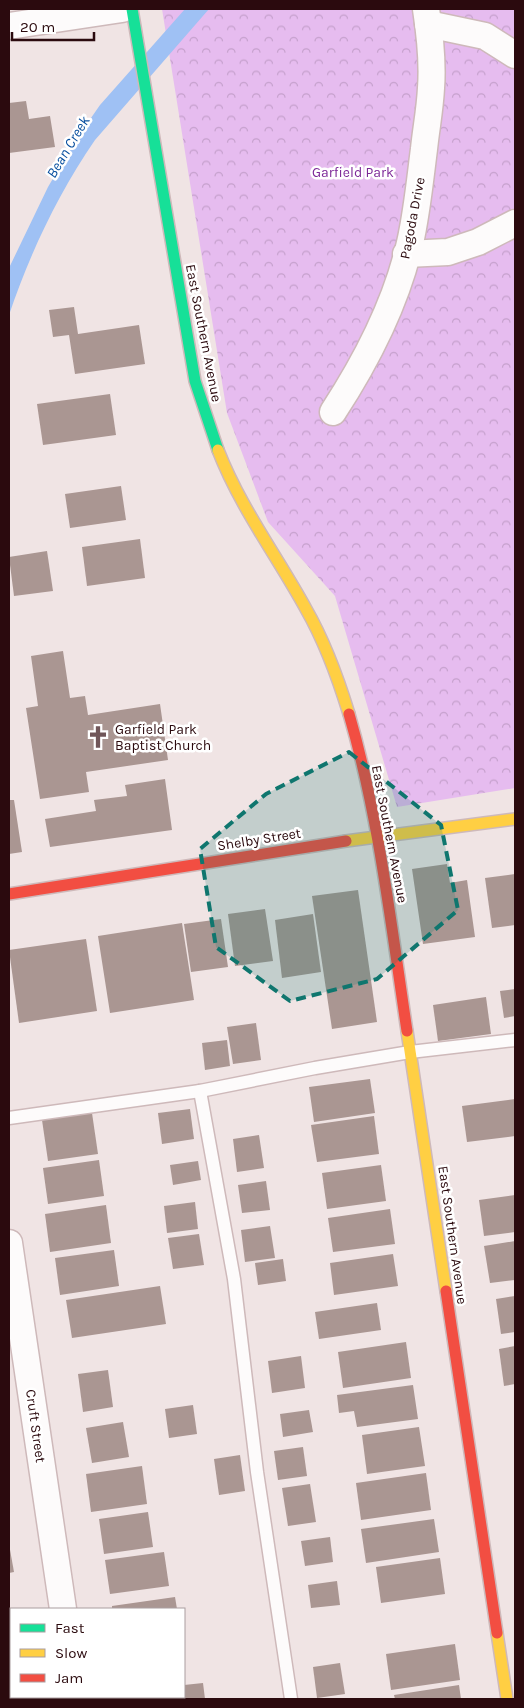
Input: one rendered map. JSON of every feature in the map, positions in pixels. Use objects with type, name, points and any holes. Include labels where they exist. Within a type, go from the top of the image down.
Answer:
[{"type":"street","points":[[9,26],[122,9]]},
{"type":"street","name":"East Southern Avenue","points":[[132,9],[195,381],[206,419],[237,492],[305,607],[326,650],[349,715],[377,837],[507,1699]]},
{"type":"street","points":[[427,17],[485,36],[515,55]]},
{"type":"street","name":"Pagoda Drive","points":[[333,412],[354,381],[379,331],[390,305],[406,254],[418,198],[431,88],[427,17]]},
{"type":"street","points":[[406,254],[448,252],[478,242],[515,223]]},
{"type":"street","name":"Shelby Street","points":[[9,894],[326,844],[515,819]]},
{"type":"street","name":"Cruft Street","points":[[9,1243],[63,1608]]},
{"type":"lane","points":[[9,1118],[200,1091],[315,1068],[410,1052],[515,1040]]},
{"type":"lane","points":[[200,1091],[234,1279],[257,1472],[291,1699]]},
{"type":"highlighted area","points":[[349,752],[441,825],[458,910],[377,979],[290,1001],[216,947],[200,849],[266,794]]},
{"type":"green space","name":"Garfield Park","points":[[162,9],[515,9],[515,788],[397,807],[335,596],[268,522],[227,413]]},
{"type":"water","name":"Bean Creek","points":[[185,9],[209,9],[95,140],[69,181],[46,224],[26,269],[9,315],[9,268],[48,187],[75,141],[100,105]]},
{"type":"building","points":[[26,101],[29,119],[50,116],[55,147],[9,153],[9,103]]},
{"type":"building","points":[[74,307],[78,334],[139,325],[145,364],[75,374],[69,335],[53,337],[49,310]]},
{"type":"building","points":[[110,394],[116,435],[43,445],[37,404]]},
{"type":"building","points":[[121,486],[126,520],[70,528],[65,494]]},
{"type":"building","points":[[140,539],[145,578],[87,586],[82,547]]},
{"type":"building","points":[[47,551],[53,591],[14,596],[9,557]]},
{"type":"building","name":"Garfield Park Baptist Church","points":[[63,651],[70,698],[85,696],[88,715],[160,704],[168,760],[86,772],[89,792],[40,799],[26,708],[38,706],[31,656]]},
{"type":"building","points":[[165,779],[172,830],[50,847],[45,819],[96,811],[94,800],[127,796],[125,785]]},
{"type":"building","points":[[9,800],[14,800],[22,852],[9,854]]},
{"type":"building","points":[[447,864],[450,883],[467,880],[475,937],[423,944],[412,869]]},
{"type":"building","points":[[515,874],[515,925],[492,928],[485,878]]},
{"type":"building","points":[[358,890],[377,1022],[332,1029],[312,896]]},
{"type":"building","points":[[265,909],[273,961],[235,966],[228,914]]},
{"type":"building","points":[[313,914],[321,972],[282,978],[275,920]]},
{"type":"building","points":[[221,919],[228,967],[191,972],[184,924]]},
{"type":"building","points":[[182,923],[194,1000],[110,1013],[98,936]]},
{"type":"building","points":[[86,939],[97,1011],[19,1023],[9,950]]},
{"type":"building","points":[[515,989],[515,1016],[504,1018],[500,991]]},
{"type":"building","points":[[486,997],[491,1034],[438,1041],[433,1005]]},
{"type":"building","points":[[256,1023],[261,1060],[233,1064],[227,1027]]},
{"type":"building","points":[[227,1040],[230,1066],[205,1070],[202,1043]]},
{"type":"building","points":[[370,1079],[375,1113],[314,1122],[309,1087]]},
{"type":"building","points":[[515,1099],[515,1136],[467,1142],[462,1106]]},
{"type":"building","points":[[190,1109],[194,1139],[162,1144],[158,1113]]},
{"type":"building","points":[[92,1113],[98,1154],[48,1161],[42,1120]]},
{"type":"building","points":[[374,1116],[379,1154],[317,1162],[311,1125]]},
{"type":"building","points":[[259,1135],[264,1168],[237,1172],[233,1139]]},
{"type":"building","points":[[99,1160],[104,1196],[48,1204],[43,1168]]},
{"type":"building","points":[[198,1161],[201,1180],[173,1185],[170,1165]]},
{"type":"building","points":[[381,1165],[386,1201],[327,1209],[322,1173]]},
{"type":"building","points":[[266,1181],[270,1210],[242,1213],[238,1185]]},
{"type":"building","points":[[515,1195],[515,1232],[484,1236],[479,1200]]},
{"type":"building","points":[[195,1202],[198,1229],[167,1233],[164,1206]]},
{"type":"building","points":[[106,1205],[111,1243],[50,1252],[45,1214]]},
{"type":"building","points":[[390,1209],[395,1244],[333,1252],[328,1218]]},
{"type":"building","points":[[270,1226],[275,1258],[245,1262],[241,1230]]},
{"type":"building","points":[[199,1234],[204,1265],[173,1269],[168,1238]]},
{"type":"building","points":[[515,1241],[515,1280],[490,1283],[484,1246]]},
{"type":"building","points":[[114,1250],[119,1286],[60,1295],[55,1258]]},
{"type":"building","points":[[393,1254],[398,1286],[334,1295],[330,1263]]},
{"type":"building","points":[[283,1259],[286,1281],[258,1285],[255,1263]]},
{"type":"building","points":[[160,1286],[166,1324],[72,1338],[66,1300]]},
{"type":"building","points":[[515,1296],[515,1332],[501,1334],[496,1299]]},
{"type":"building","points":[[377,1303],[381,1330],[319,1339],[315,1312]]},
{"type":"building","points":[[406,1342],[411,1378],[343,1388],[338,1352]]},
{"type":"building","points":[[515,1346],[515,1384],[504,1386],[499,1349]]},
{"type":"building","points":[[301,1356],[305,1388],[272,1393],[268,1361]]},
{"type":"building","points":[[108,1370],[113,1407],[83,1412],[78,1374]]},
{"type":"building","points":[[413,1385],[418,1419],[357,1427],[354,1411],[339,1413],[337,1395]]},
{"type":"building","points":[[193,1405],[197,1434],[169,1438],[165,1409]]},
{"type":"building","points":[[309,1410],[313,1432],[283,1437],[280,1414]]},
{"type":"building","points":[[123,1422],[129,1457],[92,1463],[86,1428]]},
{"type":"building","points":[[419,1427],[425,1466],[367,1474],[362,1435]]},
{"type":"building","points":[[303,1447],[307,1476],[278,1480],[274,1451]]},
{"type":"building","points":[[240,1455],[245,1491],[219,1495],[214,1459]]},
{"type":"building","points":[[142,1466],[147,1504],[91,1512],[86,1474]]},
{"type":"building","points":[[426,1473],[431,1510],[361,1520],[356,1483]]},
{"type":"building","points":[[310,1484],[316,1522],[288,1526],[282,1488]]},
{"type":"building","points":[[148,1512],[153,1547],[104,1554],[99,1519]]},
{"type":"building","points":[[434,1519],[439,1552],[366,1563],[361,1529]]},
{"type":"building","points":[[330,1537],[333,1562],[305,1566],[301,1541]]},
{"type":"building","points":[[9,1544],[14,1572],[9,1573]]},
{"type":"building","points":[[164,1552],[169,1586],[110,1594],[105,1560]]},
{"type":"building","points":[[440,1558],[445,1594],[381,1603],[376,1567]]},
{"type":"building","points":[[337,1581],[340,1605],[311,1608],[308,1585]]},
{"type":"building","points":[[175,1597],[177,1608],[112,1608],[112,1606]]},
{"type":"building","points":[[455,1644],[460,1680],[391,1690],[386,1654]]},
{"type":"building","points":[[340,1663],[345,1694],[317,1698],[313,1667]]},
{"type":"building","points":[[203,1683],[205,1699],[126,1699],[185,1698],[185,1685]]},
{"type":"building","points":[[459,1685],[461,1699],[395,1699],[394,1695]]},
{"type":"traffic: fast","points":[[132,9],[195,381],[218,450]]},
{"type":"traffic: slow","points":[[218,450],[237,491],[295,589],[319,634],[336,674],[349,714]]},
{"type":"traffic: slow","points":[[346,841],[515,819]]},
{"type":"traffic: slow","points":[[407,1031],[446,1291]]},
{"type":"traffic: slow","points":[[497,1633],[507,1699]]},
{"type":"traffic: jam","points":[[349,714],[376,832],[390,911],[407,1031]]},
{"type":"traffic: jam","points":[[9,894],[346,841]]},
{"type":"traffic: jam","points":[[446,1291],[497,1633]]},
{"type":"place","name":"Garfield Park Baptist Church","points":[[98,737]]}]
